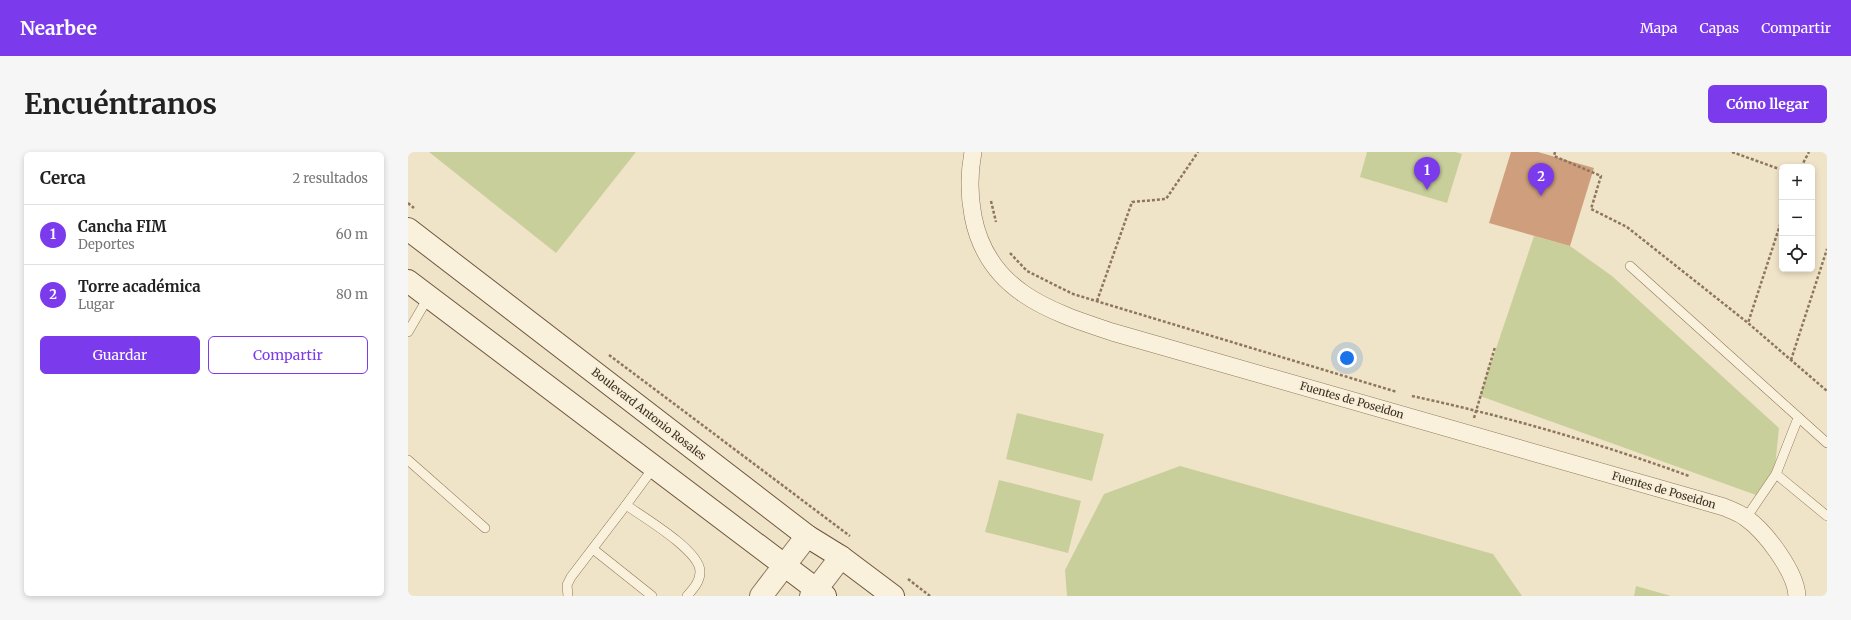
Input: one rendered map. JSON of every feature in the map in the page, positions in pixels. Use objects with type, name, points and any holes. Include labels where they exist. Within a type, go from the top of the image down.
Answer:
[{"type":"main road","name":"Boulevard Antonio Rosales","points":[[408,229],[807,536],[841,557],[893,596]]},
{"type":"main road","points":[[408,280],[784,565],[818,594],[841,557]]},
{"type":"main road","points":[[761,596],[807,536]]},
{"type":"street","name":"Fuentes de Poseidon","points":[[973,152],[970,163],[970,201],[979,237],[991,264],[1015,289],[1041,305],[1077,320],[1112,332],[1724,507],[1746,518],[1771,543],[1787,565],[1797,596]]},
{"type":"lane","points":[[1630,266],[1827,443]]},
{"type":"lane","points":[[408,332],[429,296]]},
{"type":"lane","points":[[1746,518],[1776,474],[1798,418]]},
{"type":"lane","points":[[408,460],[485,528]]},
{"type":"lane","points":[[568,596],[567,586],[571,577],[594,549],[654,467]]},
{"type":"lane","points":[[1776,474],[1827,516]]},
{"type":"lane","points":[[626,505],[680,542],[697,561],[701,570],[700,577],[687,596]]},
{"type":"lane","points":[[594,549],[652,596]]},
{"type":"path","points":[[1097,301],[1132,202],[1166,199],[1198,152]]},
{"type":"path","points":[[1555,152],[1554,156],[1601,176],[1591,209],[1626,227],[1748,323],[1827,391]]},
{"type":"path","points":[[1732,152],[1779,169]]},
{"type":"path","points":[[1803,164],[1809,152]]},
{"type":"path","points":[[991,198],[997,228]]},
{"type":"path","points":[[408,204],[414,208]]},
{"type":"path","points":[[1748,323],[1779,227]]},
{"type":"path","points":[[1006,248],[1027,270],[1073,294],[1402,394]]},
{"type":"path","points":[[1791,360],[1827,249]]},
{"type":"path","points":[[1471,434],[1476,410],[1495,347]]},
{"type":"path","points":[[606,352],[854,539]]},
{"type":"path","points":[[1409,396],[1476,410]]},
{"type":"path","points":[[905,577],[930,596]]},
{"type":"green space","points":[[429,152],[636,152],[556,253]]},
{"type":"green space","points":[[1367,152],[1455,152],[1462,154],[1447,203],[1360,177]]},
{"type":"green space","points":[[1534,236],[1570,246],[1612,276],[1779,428],[1775,467],[1756,495],[1480,396]]},
{"type":"green space","points":[[1017,413],[1104,434],[1092,481],[1006,459]]},
{"type":"green space","points":[[1180,466],[1493,554],[1522,596],[1067,596],[1065,570],[1104,494]]},
{"type":"green space","points":[[999,480],[1081,501],[1068,553],[985,532]]},
{"type":"green space","points":[[1636,586],[1671,596],[1634,596]]},
{"type":"building","points":[[1511,152],[1538,152],[1594,168],[1570,246],[1489,223]]},
{"type":"place","name":"Cancha FIM","points":[[1427,190]]},
{"type":"place","name":"Torre académica","points":[[1541,196]]}]
